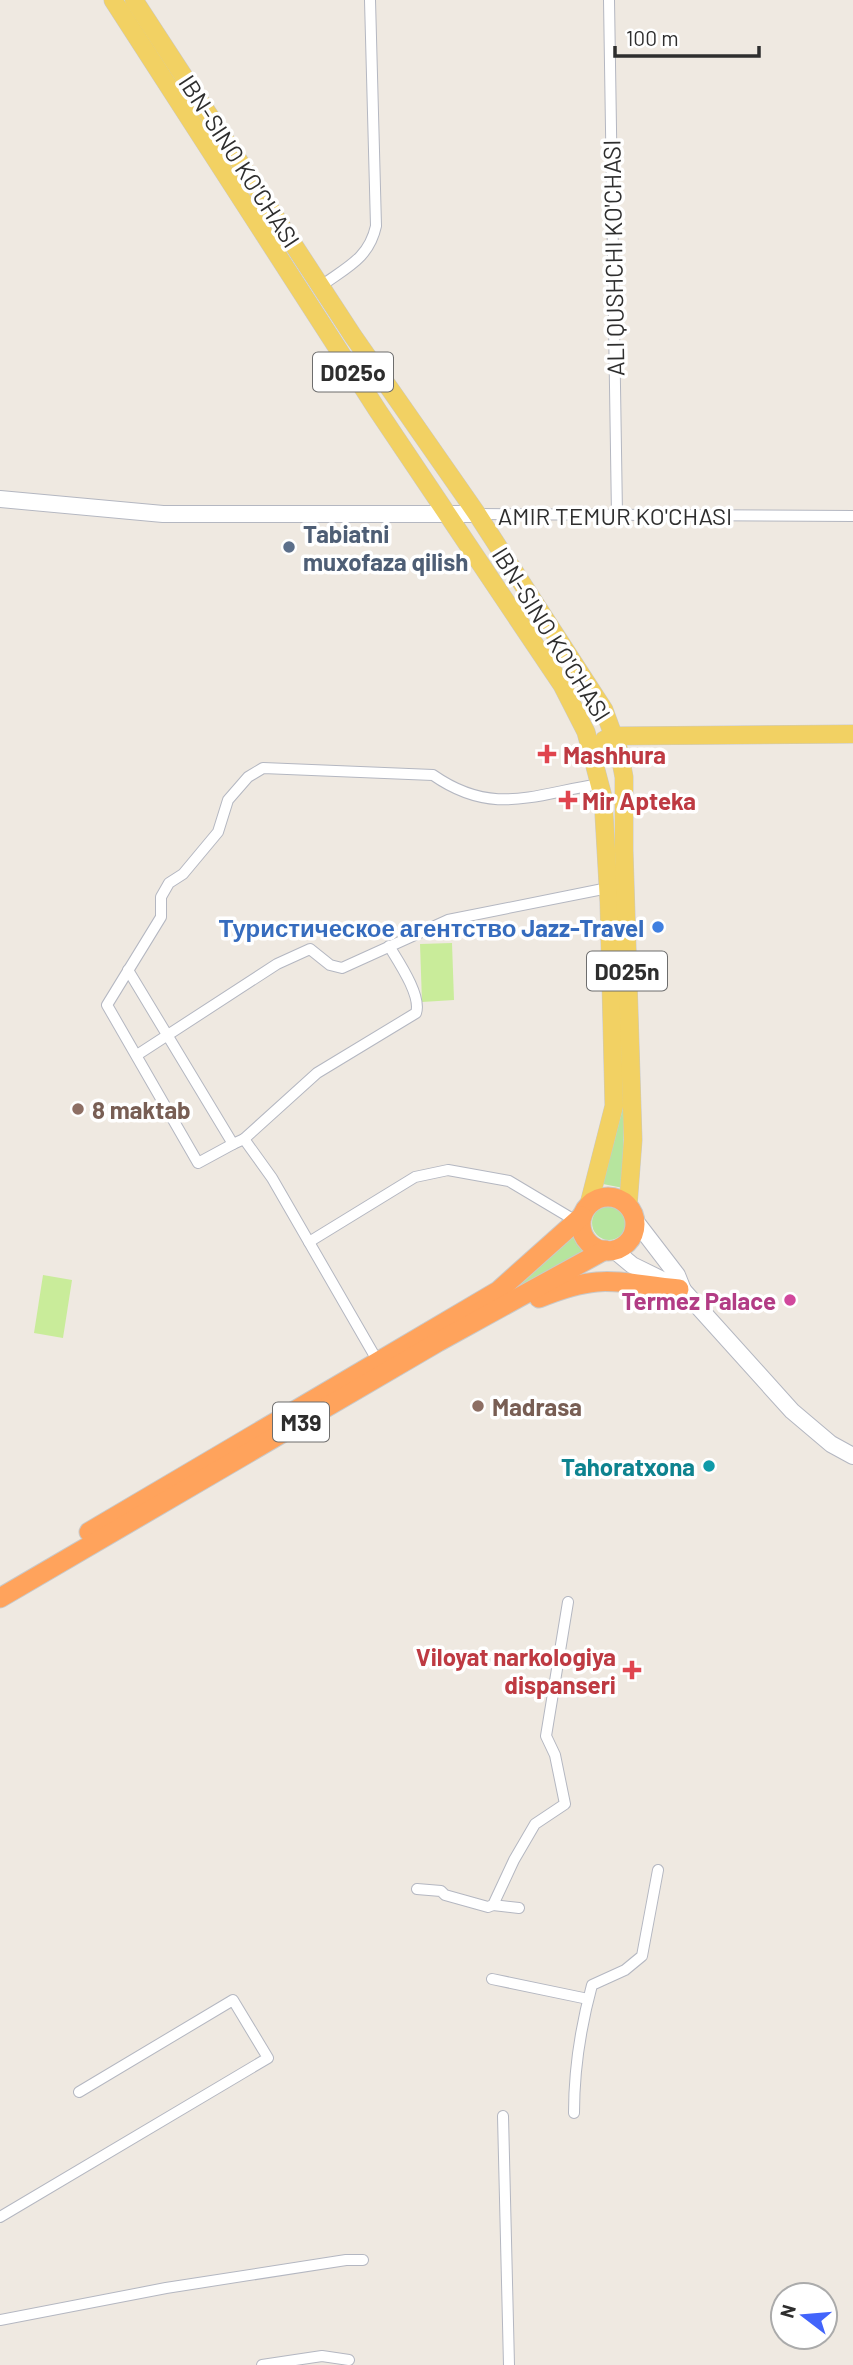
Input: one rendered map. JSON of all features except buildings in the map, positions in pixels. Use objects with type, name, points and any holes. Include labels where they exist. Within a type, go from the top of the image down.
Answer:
[{"type":"highway","points":[[609,1196],[631,1212],[630,1238],[609,1250],[585,1239],[581,1228],[582,1214],[609,1196]]},
{"type":"highway","name":"M39","points":[[0,1585],[498,1291],[582,1214]]},
{"type":"highway","name":"M39","points":[[0,1598],[438,1342],[609,1250]]},
{"type":"highway","points":[[501,1309],[522,1306],[569,1286],[605,1279],[681,1290]]},
{"type":"main road","name":"IBN-SINO KO'CHASI","points":[[113,0],[447,515],[562,685],[593,752],[600,785],[608,888],[614,1106],[582,1214]]},
{"type":"main road","name":"IBN-SINO KO'CHASI","points":[[134,0],[321,286],[477,514],[604,710],[617,744],[624,777],[633,1140],[631,1212]]},
{"type":"main road","name":"AMIR TEMUR KO'CHASI","points":[[0,499],[163,514],[477,514]]},
{"type":"main road","points":[[593,752],[617,744],[853,734]]},
{"type":"main road","points":[[617,744],[853,743]]},
{"type":"main road","points":[[631,1212],[677,1275],[681,1290]]},
{"type":"main road","points":[[609,1250],[681,1290],[792,1411],[831,1444],[853,1456]]},
{"type":"street","points":[[321,286],[366,253],[372,244],[376,226],[370,0]]},
{"type":"street","name":"ALI QUSHCHI KO'CHASI","points":[[609,0],[617,515]]},
{"type":"street","name":"AMIR TEMUR KO'CHASI","points":[[477,514],[853,516]]},
{"type":"street","points":[[389,946],[407,976],[418,1007],[416,1013],[317,1073],[244,1139],[198,1163],[107,1005],[161,917],[161,897],[169,883],[183,874],[218,832],[228,800],[247,777],[263,768],[433,775],[453,789],[487,800],[518,800],[600,785]]},
{"type":"street","points":[[137,1055],[277,964],[310,949],[330,965],[342,968],[448,920],[608,888]]},
{"type":"street","points":[[128,970],[233,1144]]},
{"type":"street","points":[[244,1139],[272,1178],[377,1360]]},
{"type":"street","points":[[309,1242],[415,1177],[448,1170],[509,1181],[582,1214]]},
{"type":"street","points":[[493,1905],[513,1860],[536,1824],[565,1804],[555,1755],[546,1737],[568,1602]]},
{"type":"street","points":[[574,2113],[574,2066],[592,1985],[625,1969],[642,1956],[658,1870]]},
{"type":"street","points":[[418,1889],[441,1891],[445,1895],[488,1907],[493,1905],[519,1908]]},
{"type":"street","points":[[492,1979],[588,1999]]},
{"type":"street","points":[[0,2217],[259,2069],[268,2058],[233,2000],[79,2092]]},
{"type":"street","points":[[503,2116],[509,2365]]},
{"type":"street","points":[[0,2320],[166,2288],[346,2260],[363,2260]]},
{"type":"street","points":[[262,2365],[322,2356],[349,2360]]},
{"type":"green space","points":[[452,943],[454,1000],[422,1002],[420,944]]},
{"type":"green space","points":[[624,1104],[623,1188],[603,1184]]},
{"type":"green space","points":[[609,1206],[621,1211],[626,1223],[621,1235],[609,1240],[597,1235],[592,1223],[597,1211]]},
{"type":"green space","points":[[572,1235],[587,1253],[519,1286]]},
{"type":"green space","points":[[43,1275],[72,1280],[63,1338],[34,1333]]},
{"type":"place","name":"Tabiatni muxofaza qilish","points":[[289,547]]},
{"type":"place","name":"Mashhura","points":[[547,754]]},
{"type":"place","name":"Mir Apteka","points":[[568,800]]},
{"type":"place","name":"Туристическое агентство Jazz-Travel","points":[[658,927]]},
{"type":"place","name":"8 maktab","points":[[78,1109]]},
{"type":"place","name":"Termez Palace","points":[[790,1300]]},
{"type":"place","name":"Madrasa","points":[[478,1406]]},
{"type":"place","name":"Tahoratxona","points":[[709,1466]]},
{"type":"place","name":"Viloyat narkologiya dispanseri","points":[[632,1670]]}]
